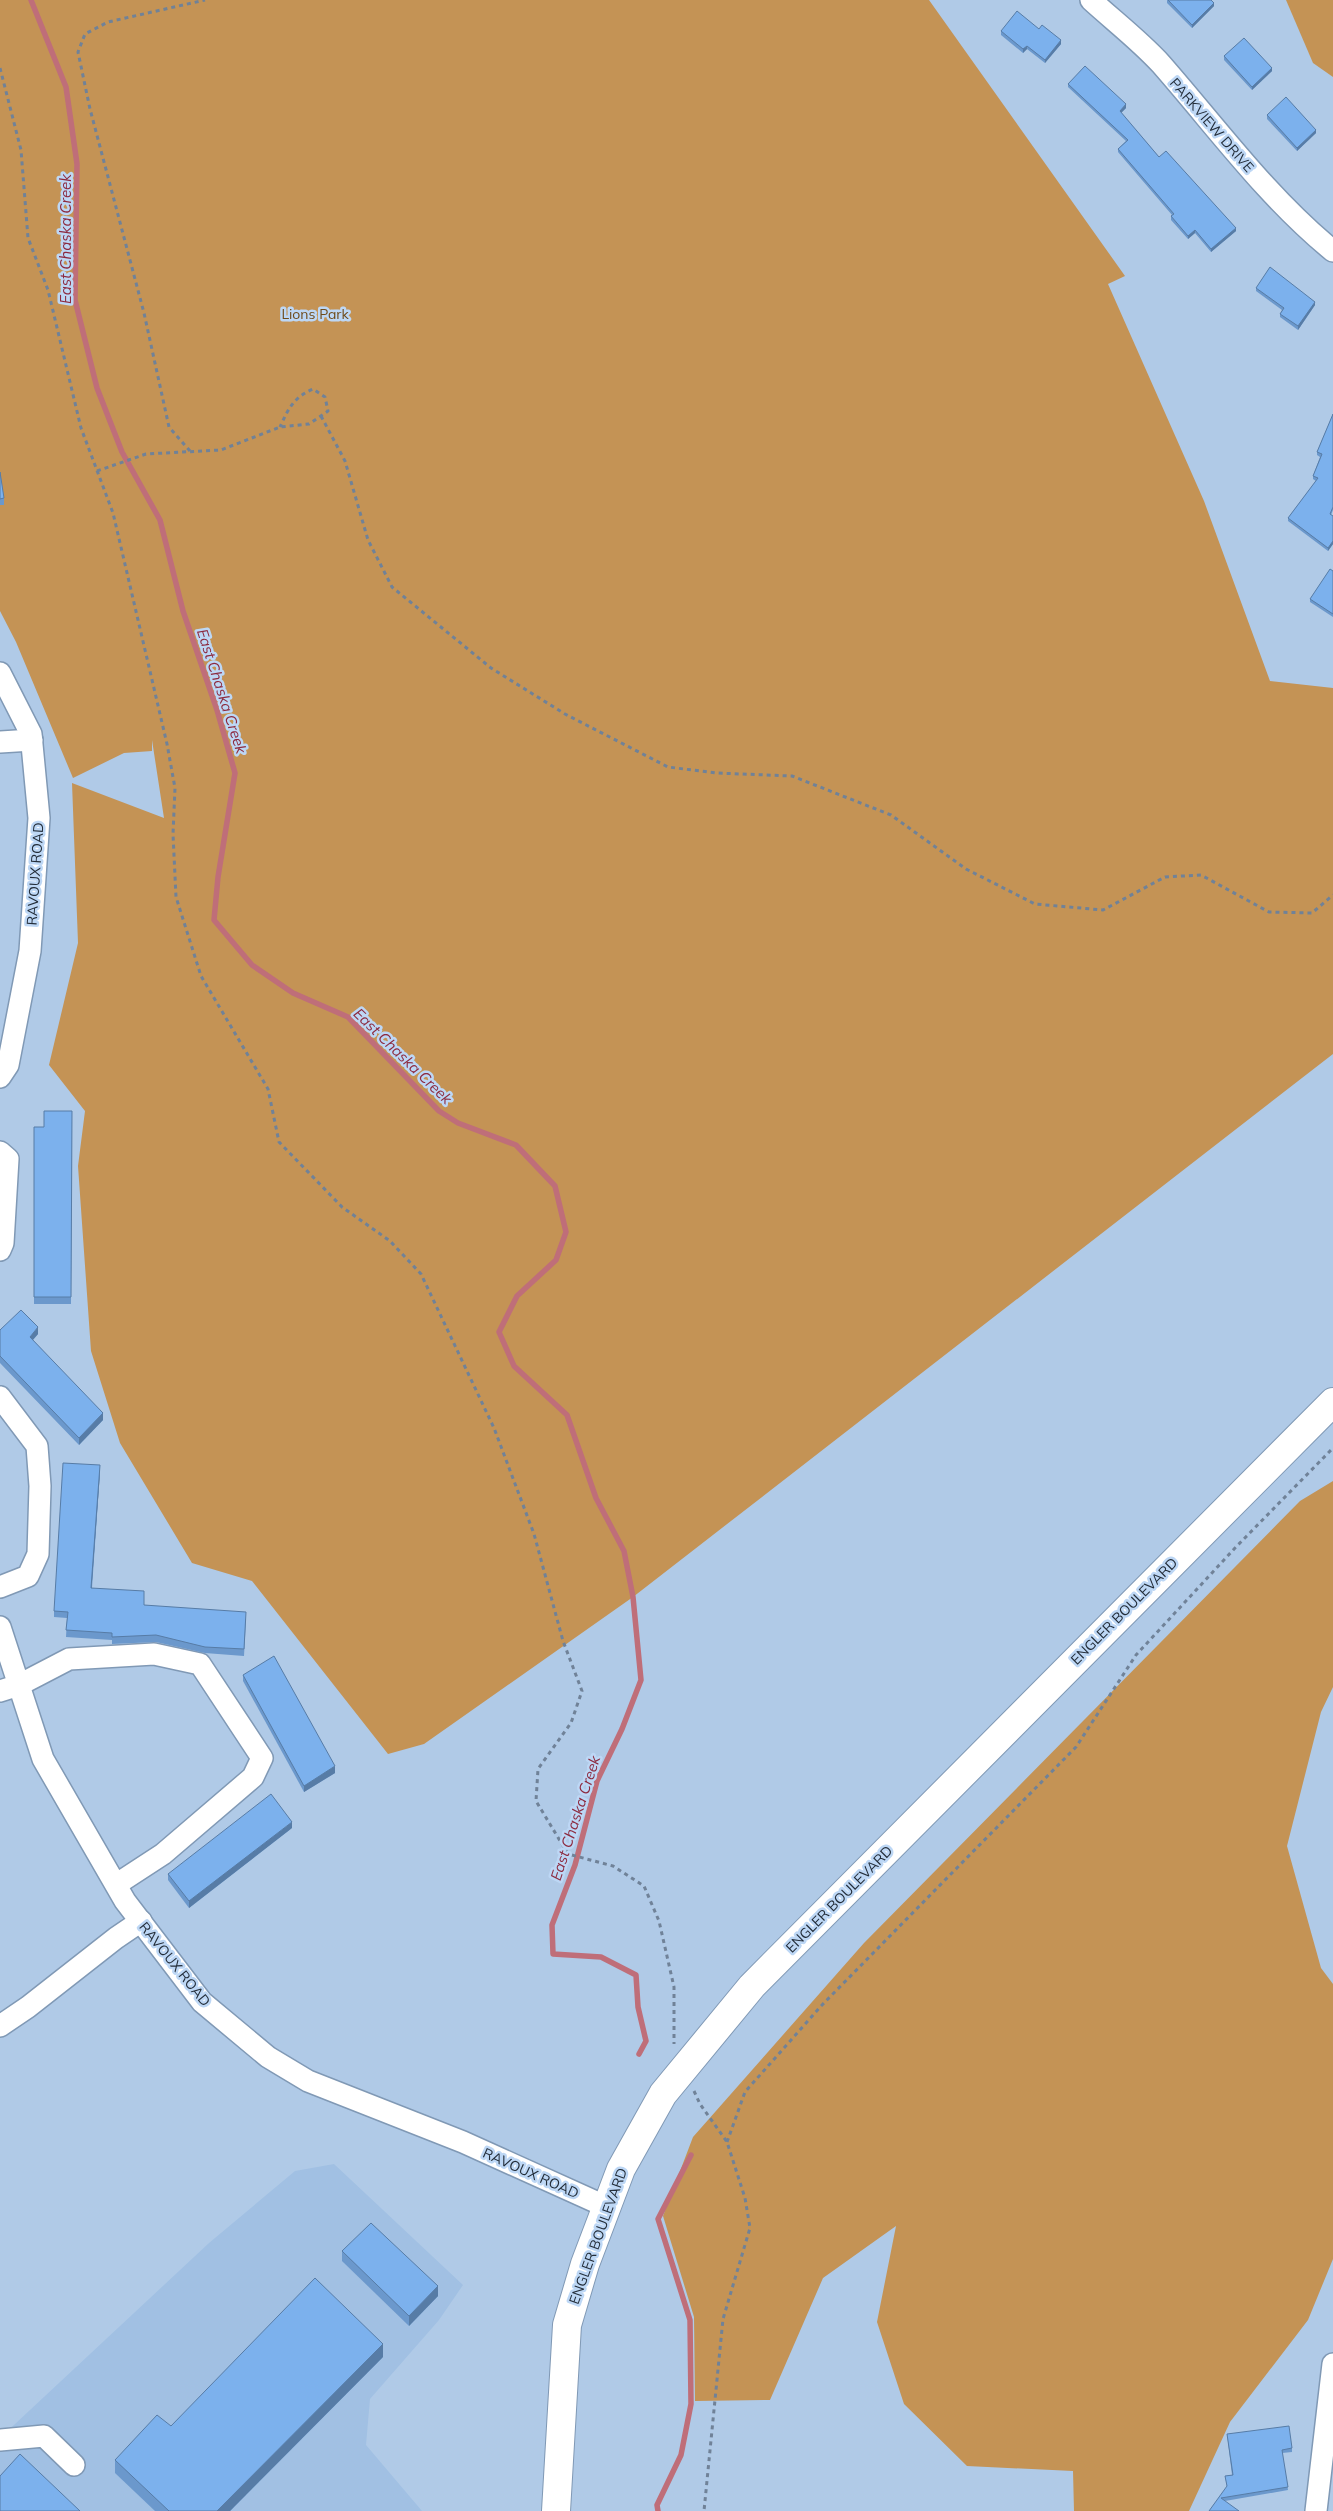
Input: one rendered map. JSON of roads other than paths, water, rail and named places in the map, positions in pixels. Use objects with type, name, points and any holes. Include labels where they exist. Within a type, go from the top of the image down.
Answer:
[{"type":"main road","name":"ENGLER BOULEVARD","points":[[556,2511],[567,2325],[585,2264],[621,2169],[663,2094],[752,1986],[1333,1402]]},
{"type":"street","name":"PARKVIEW DRIVE","points":[[1091,0],[1159,63],[1245,164],[1302,225],[1333,251]]},
{"type":"street","name":"RAVOUX ROAD","points":[[0,673],[31,734],[39,818],[30,951],[8,1065],[0,1077]]},
{"type":"street","points":[[0,742],[32,740]]},
{"type":"street","points":[[0,1152],[8,1159],[3,1243],[0,1250]]},
{"type":"street","points":[[0,1397],[37,1446],[40,1486],[38,1554],[28,1576],[0,1587]]},
{"type":"street","name":"RAVOUX ROAD","points":[[0,1627],[9,1688],[43,1759],[117,1884],[125,1901],[202,2002],[268,2057],[308,2082],[463,2142],[607,2207]]},
{"type":"street","points":[[9,1688],[69,1659],[154,1654],[200,1664],[262,1758],[253,1777],[162,1854],[117,1884]]},
{"type":"street","points":[[0,2026],[141,1921]]},
{"type":"street","points":[[1316,2511],[1328,2445],[1333,2364]]},
{"type":"street","points":[[0,2440],[44,2436],[74,2465]]},
{"type":"waterway","name":"East Chaska Creek","points":[[31,0],[66,87],[77,164],[75,300],[97,388],[122,452],[160,520],[183,611],[217,710],[235,773],[218,877],[214,920],[252,965],[293,993],[348,1017],[439,1111],[458,1123],[516,1145],[555,1186],[566,1232],[556,1260],[517,1296],[499,1332],[514,1366],[567,1415],[596,1498],[624,1551],[633,1597],[641,1680],[622,1729],[597,1781],[575,1865],[552,1925],[553,1954],[601,1957],[636,1975],[638,2007],[646,2041],[639,2054]]},
{"type":"waterway","name":"East Chaska Creek","points":[[658,2511],[657,2505],[681,2455],[691,2404],[690,2320],[658,2219],[691,2155]]},
{"type":"park label","name":"Lions Park","points":[[315,314]]}]
